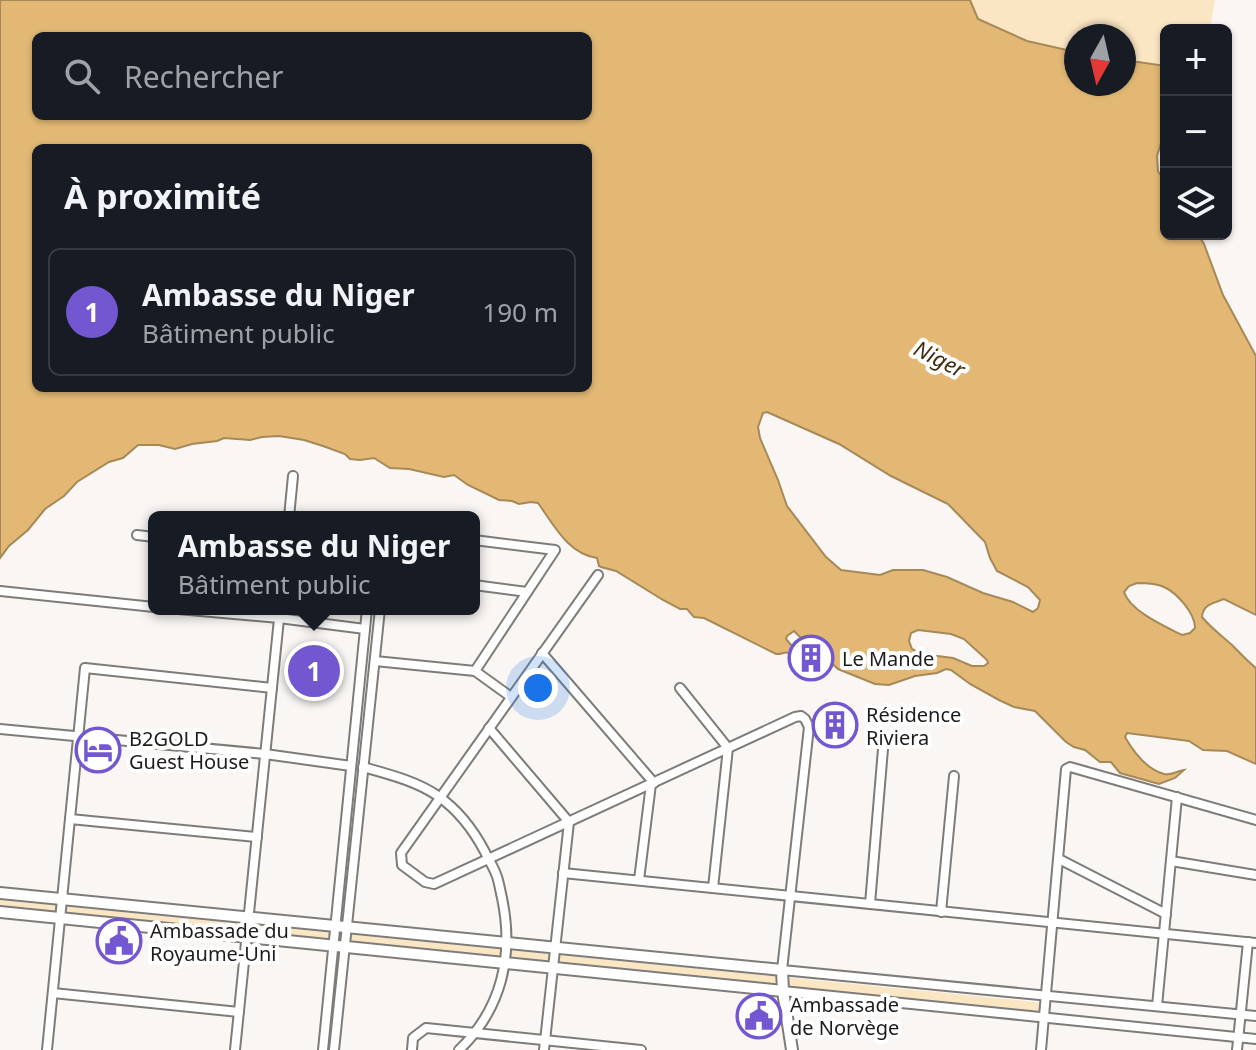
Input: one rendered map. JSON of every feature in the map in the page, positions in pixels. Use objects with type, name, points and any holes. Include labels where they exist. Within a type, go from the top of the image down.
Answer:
[{"type":"street","points":[[290,511],[293,476]]},
{"type":"street","points":[[137,535],[148,536]]},
{"type":"street","points":[[475,671],[555,550],[480,541]]},
{"type":"street","points":[[598,575],[401,853],[402,865],[425,882],[434,884],[801,716],[809,727],[782,970],[792,1050]]},
{"type":"street","points":[[480,586],[527,592]]},
{"type":"street","points":[[0,591],[148,606]]},
{"type":"street","points":[[235,1050],[279,615]]},
{"type":"street","points":[[290,615],[365,629]]},
{"type":"street","points":[[341,927],[351,766],[366,615]]},
{"type":"street","points":[[323,1050],[363,767],[379,615]]},
{"type":"street","points":[[542,653],[652,783],[639,880]]},
{"type":"street","points":[[375,661],[475,671],[511,697]]},
{"type":"street","points":[[47,1050],[85,668],[272,688]]},
{"type":"street","points":[[680,688],[728,748],[713,888]]},
{"type":"street","points":[[489,728],[569,822],[544,1045]]},
{"type":"street","points":[[0,729],[265,754],[351,766]]},
{"type":"street","points":[[870,904],[884,737]]},
{"type":"street","points":[[363,767],[391,775],[440,797],[476,836],[497,875],[506,918],[506,963],[501,983],[481,1026],[459,1050]]},
{"type":"street","points":[[1041,1050],[1065,771],[1068,767],[1256,820]]},
{"type":"street","points":[[941,912],[954,776]]},
{"type":"street","points":[[1157,1006],[1177,797]]},
{"type":"street","points":[[70,819],[257,837]]},
{"type":"street","points":[[1059,859],[1166,914]]},
{"type":"street","points":[[1171,861],[1256,875]]},
{"type":"street","points":[[563,873],[1252,943],[1237,1050]]},
{"type":"street","points":[[0,893],[1256,1016]]},
{"type":"street","points":[[0,912],[1256,1039]]},
{"type":"street","points":[[334,1050],[339,946]]},
{"type":"street","points":[[53,993],[239,1012]]},
{"type":"street","points":[[412,1050],[413,1038],[426,1028],[544,1045],[641,1050]]},
{"type":"shaded area","points":[[970,0],[1215,0],[1211,24],[1160,24],[1160,65],[1136,62],[1136,24],[1064,24],[1064,49],[1027,41],[978,19]]},
{"type":"shaded area","points":[[0,900],[1045,1003],[1044,1014],[0,906]]},
{"type":"water","name":"Niger","points":[[0,0],[970,0],[978,19],[1027,41],[1064,49],[1064,96],[1136,96],[1136,62],[1160,65],[1160,146],[1157,156],[1160,240],[1202,240],[1223,295],[1256,356],[1256,615],[1224,599],[1207,607],[1202,617],[1256,668],[1256,764],[1227,751],[1203,750],[1189,741],[1127,733],[1125,737],[1132,748],[1157,772],[1171,774],[1184,770],[1175,778],[1159,784],[1120,773],[1111,762],[1100,762],[1085,750],[1066,742],[1035,711],[999,700],[951,670],[915,676],[889,685],[875,684],[838,669],[821,649],[806,643],[794,631],[786,639],[797,654],[776,654],[704,618],[694,617],[687,609],[680,609],[616,571],[599,566],[597,558],[570,545],[538,503],[519,504],[499,500],[454,475],[444,477],[390,468],[374,458],[350,459],[345,454],[304,440],[279,436],[250,440],[224,438],[175,449],[138,445],[123,458],[109,462],[77,482],[45,509],[0,558]],"holes":[[[767,412],[839,444],[891,476],[948,504],[985,542],[997,571],[1028,587],[1040,600],[1038,608],[1033,612],[923,570],[893,570],[880,575],[841,570],[826,557],[787,506],[758,427],[763,413]],[[1137,583],[1154,584],[1174,594],[1192,616],[1195,628],[1182,635],[1140,612],[1124,592]],[[918,630],[951,634],[964,639],[988,663],[972,666],[953,658],[922,654],[912,649],[909,641],[911,633]]]},
{"type":"place","name":"Le Mande","points":[[811,658]]},
{"type":"place","name":"Ambasse du Niger","points":[[314,671]]},
{"type":"place","name":"Résidence Riviera","points":[[835,725]]},
{"type":"place","name":"B2GOLD Guest House","points":[[98,750]]},
{"type":"place","name":"Ambassade du Royaume-Uni","points":[[119,941]]},
{"type":"place","name":"Ambassade de Norvège","points":[[759,1016]]}]
